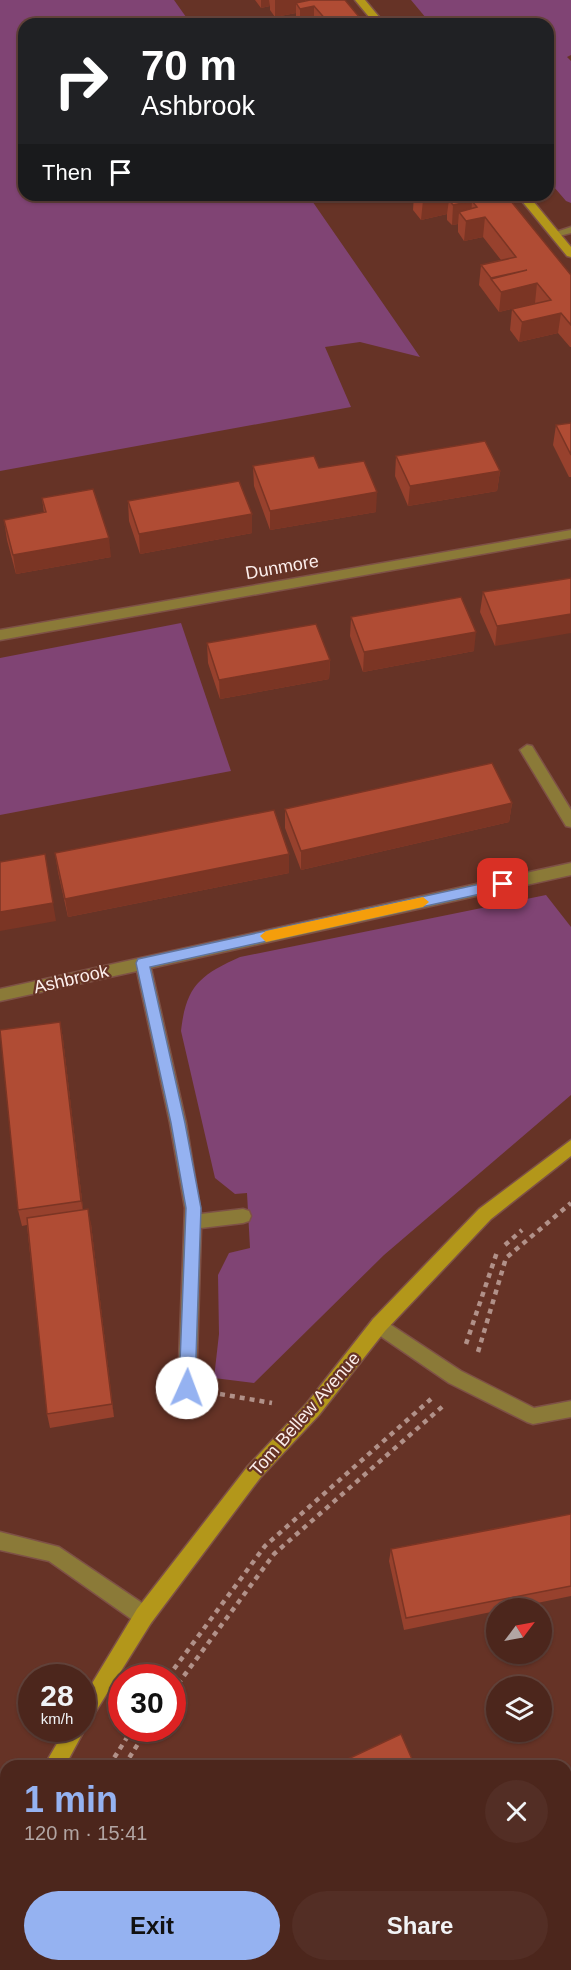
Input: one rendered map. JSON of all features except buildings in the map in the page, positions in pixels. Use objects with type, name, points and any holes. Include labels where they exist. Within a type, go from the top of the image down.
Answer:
[{"type":"street","points":[[360,0],[375,18]]},
{"type":"street","points":[[527,201],[571,254]]},
{"type":"street","points":[[555,234],[571,230]]},
{"type":"street","name":"Dunmore","points":[[0,634],[571,534]]},
{"type":"street","points":[[527,750],[571,822]]},
{"type":"street","name":"Ashbrook","points":[[0,995],[571,869]]},
{"type":"street","points":[[143,963],[178,1123],[193,1208],[187,1388]]},
{"type":"street","name":"Tom Bellew Avenue","points":[[96,1696],[144,1616],[254,1472],[313,1409],[379,1325],[485,1214],[571,1147]]},
{"type":"street","points":[[193,1222],[243,1216]]},
{"type":"street","points":[[379,1325],[461,1381],[533,1416],[571,1409]]},
{"type":"street","points":[[0,1541],[53,1553],[144,1616]]},
{"type":"street","points":[[58,1760],[69,1742]]},
{"type":"path","points":[[186,1673],[274,1554],[461,1381],[506,1258],[571,1203]]},
{"type":"path","points":[[178,1664],[265,1546],[461,1381],[496,1252],[531,1222]]},
{"type":"path","points":[[187,1388],[313,1409]]},
{"type":"path","points":[[113,1760],[124,1742]]},
{"type":"path","points":[[128,1760],[139,1742]]},
{"type":"shaded area","points":[[0,0],[174,0],[187,18],[18,18],[18,201],[312,201],[420,357],[360,342],[325,347],[351,407],[0,471]]},
{"type":"shaded area","points":[[411,0],[571,0],[571,55],[567,57],[571,61],[571,203],[566,201],[554,187],[554,18],[426,18]]},
{"type":"shaded area","points":[[181,623],[231,771],[0,815],[0,658]]},
{"type":"shaded area","points":[[546,895],[571,927],[571,1095],[384,1255],[254,1383],[214,1378],[219,1334],[218,1275],[229,1253],[250,1248],[247,1193],[235,1194],[215,1178],[181,1031],[187,1003],[197,984],[205,976],[240,957]]},
{"type":"slow traffic","points":[[266,936],[423,902]]},
{"type":"route","points":[[187,1388],[193,1208],[178,1123],[143,963],[503,884]]}]
